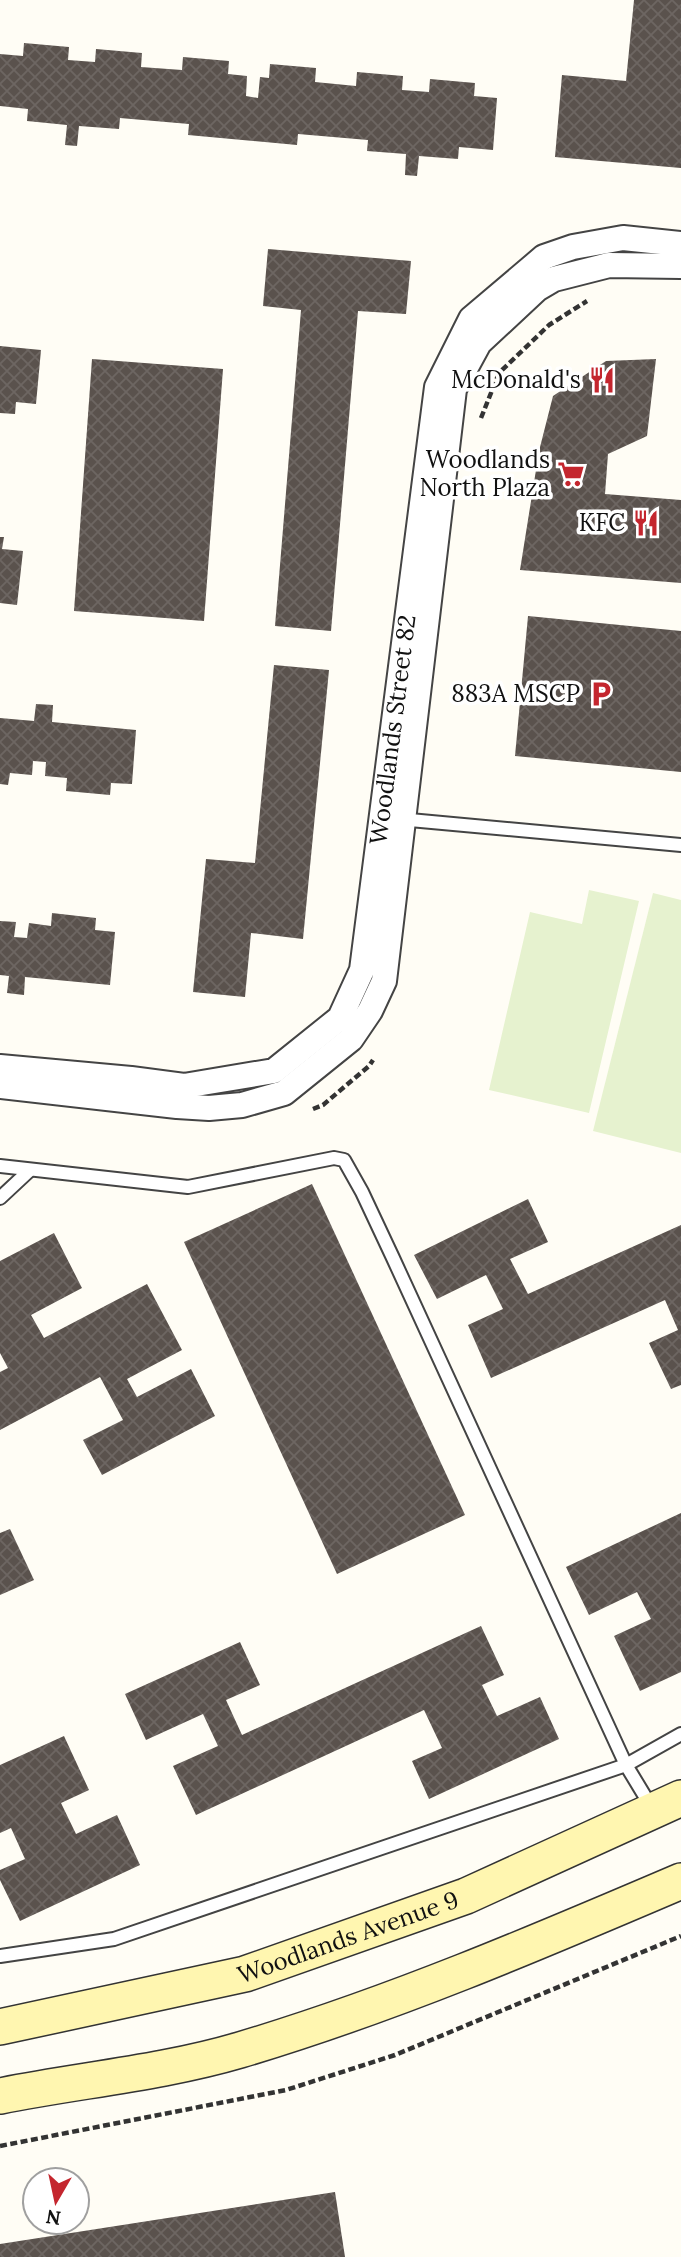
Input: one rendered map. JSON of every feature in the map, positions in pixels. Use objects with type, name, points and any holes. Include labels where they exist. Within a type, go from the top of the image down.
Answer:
[{"type":"main road","name":"Woodlands Avenue 9","points":[[0,2027],[245,1974],[466,1896],[667,1805]]},
{"type":"main road","points":[[0,2096],[168,2067],[238,2050],[389,2001],[524,1948],[681,1881]]},
{"type":"street","name":"Woodlands Street 82","points":[[0,1086],[209,1108],[242,1105],[284,1093],[351,1039],[370,1011],[384,981],[393,818],[437,387],[471,319],[544,257],[573,247],[623,238],[681,244]]},
{"type":"street","name":"Woodlands Street 82","points":[[412,650],[454,389],[479,343],[537,289],[554,279],[609,265],[681,266]]},
{"type":"street","name":"Woodlands Street 82","points":[[0,1068],[184,1086],[274,1072],[340,1018],[352,995],[362,970],[393,818]]},
{"type":"lane","name":"Woodlands Street 82","points":[[393,818],[681,845]]},
{"type":"lane","points":[[0,1166],[188,1187],[334,1158],[344,1160],[388,1247],[626,1765],[667,1805]]},
{"type":"lane","points":[[0,1198],[30,1170]]},
{"type":"lane","points":[[0,1956],[114,1939],[626,1765],[681,1734]]},
{"type":"path","points":[[0,2146],[286,2090],[395,2055],[681,1936]]},
{"type":"green space","points":[[589,890],[639,901],[589,1113],[489,1090],[530,912],[582,924]]},
{"type":"green space","points":[[653,893],[681,900],[681,1153],[593,1131]]},
{"type":"building","points":[[634,0],[681,0],[681,168],[555,157],[562,75],[626,81]]},
{"type":"building","points":[[24,43],[69,47],[68,60],[95,62],[96,49],[142,53],[141,67],[182,70],[183,57],[229,61],[228,74],[247,76],[246,96],[258,98],[260,77],[269,78],[270,64],[316,68],[315,82],[356,86],[357,72],[403,76],[402,90],[429,92],[430,79],[475,83],[474,96],[497,98],[493,150],[459,147],[458,159],[419,156],[417,176],[405,175],[406,154],[367,151],[368,140],[298,134],[297,145],[188,135],[189,124],[120,118],[119,129],[79,126],[77,146],[65,145],[67,125],[27,121],[28,109],[0,106],[0,54],[23,56]]},
{"type":"building","points":[[268,249],[411,261],[406,314],[358,311],[331,631],[275,626],[301,310],[263,306]]},
{"type":"building","points":[[0,346],[41,350],[36,404],[16,402],[15,414],[0,413]]},
{"type":"building","points":[[92,359],[223,369],[204,621],[74,611]]},
{"type":"building","name":"Woodlands North Plaza","points":[[656,359],[647,436],[608,454],[605,494],[681,500],[681,583],[520,570],[539,451],[553,396],[606,361]]},
{"type":"building","points":[[0,537],[4,537],[2,549],[23,551],[17,605],[0,603]]},
{"type":"building","name":"883A MSCP","points":[[528,616],[681,631],[681,772],[515,756]]},
{"type":"building","points":[[274,665],[329,670],[303,939],[251,933],[245,997],[193,992],[206,859],[255,863]]},
{"type":"building","points":[[36,704],[53,705],[52,722],[136,730],[132,784],[111,783],[110,795],[66,791],[67,778],[45,776],[46,762],[33,761],[32,775],[10,773],[8,785],[0,784],[0,718],[34,721]]},
{"type":"building","points":[[52,913],[96,918],[95,930],[115,932],[110,985],[25,977],[24,995],[7,993],[9,976],[0,975],[0,921],[16,922],[14,937],[27,938],[29,923],[51,926]]},
{"type":"building","points":[[312,1184],[465,1515],[337,1574],[184,1242]]},
{"type":"building","points":[[528,1199],[548,1242],[510,1259],[528,1294],[681,1225],[681,1385],[671,1389],[649,1343],[678,1330],[665,1300],[491,1378],[468,1325],[503,1309],[486,1275],[437,1299],[414,1255]]},
{"type":"building","points":[[54,1233],[82,1288],[31,1315],[44,1338],[147,1284],[182,1350],[127,1379],[137,1397],[191,1369],[215,1416],[102,1475],[83,1440],[123,1420],[100,1377],[0,1430],[0,1372],[8,1368],[0,1353],[0,1261]]},
{"type":"building","points":[[681,1513],[681,1672],[640,1691],[614,1636],[651,1619],[637,1592],[589,1615],[566,1567]]},
{"type":"building","points":[[10,1529],[34,1580],[0,1595],[0,1533]]},
{"type":"building","points":[[481,1626],[504,1675],[482,1685],[497,1716],[540,1697],[559,1739],[429,1799],[412,1761],[442,1748],[424,1710],[196,1815],[173,1766],[218,1746],[203,1714],[146,1740],[125,1694],[240,1642],[260,1685],[226,1700],[242,1735]]},
{"type":"building","points":[[64,1736],[89,1790],[61,1803],[76,1834],[117,1815],[140,1865],[20,1921],[0,1880],[0,1870],[25,1859],[11,1828],[0,1833],[0,1765]]},
{"type":"building","points":[[335,2192],[345,2257],[0,2257],[0,2244],[52,2236],[91,2236],[91,2230]]},
{"type":"place","name":"McDonald's","points":[[602,380]]},
{"type":"place","name":"Woodlands North Plaza","points":[[571,474]]},
{"type":"place","name":"KFC","points":[[646,523]]},
{"type":"place","name":"883A MSCP","points":[[601,694]]}]
